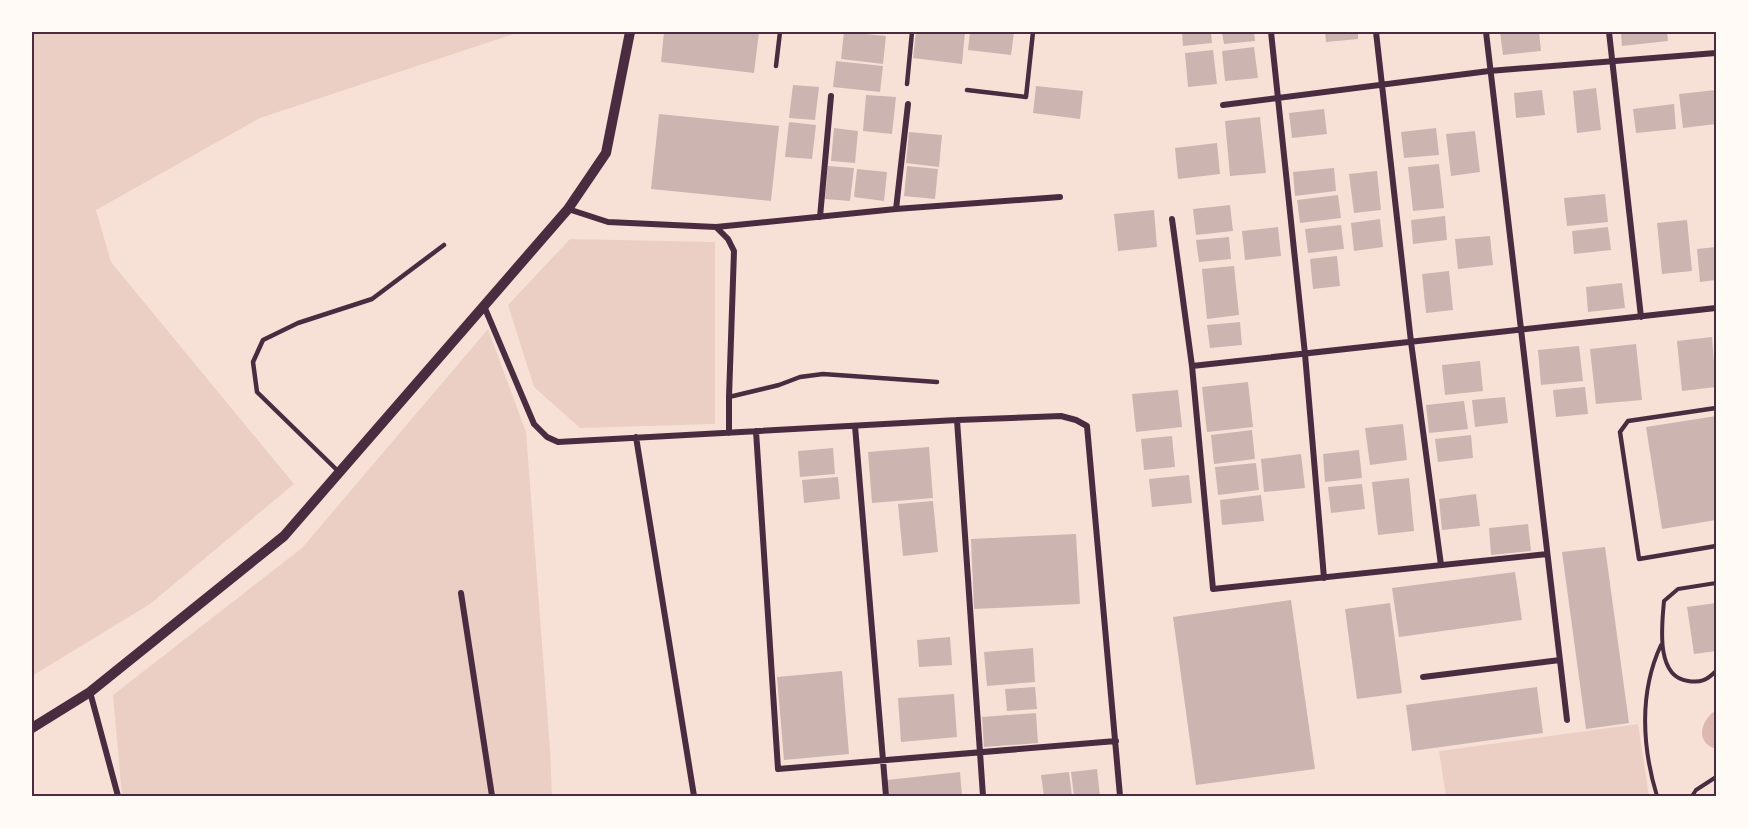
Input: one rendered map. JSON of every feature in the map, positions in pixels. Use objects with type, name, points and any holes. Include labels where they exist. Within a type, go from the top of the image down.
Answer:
[{"type":"street","points":[[32,728],[90,692],[284,536],[568,209],[606,153],[630,32]]},
{"type":"street","points":[[1272,32],[1305,354],[1324,578]]},
{"type":"street","points":[[1376,32],[1411,342],[1441,566]]},
{"type":"street","points":[[1486,32],[1567,720]]},
{"type":"street","points":[[1609,32],[1641,317]]},
{"type":"street","points":[[1223,105],[1489,71],[1716,52]]},
{"type":"street","points":[[820,217],[831,96]]},
{"type":"street","points":[[896,209],[908,104]]},
{"type":"street","points":[[568,209],[608,222],[716,227],[896,209],[1060,197]]},
{"type":"street","points":[[1172,219],[1192,366],[1213,589],[1547,554]]},
{"type":"street","points":[[716,227],[728,239],[734,251],[729,433]]},
{"type":"street","points":[[484,306],[534,424],[547,437],[558,442],[1061,416],[1087,426],[1120,796]]},
{"type":"street","points":[[1192,366],[1716,308]]},
{"type":"street","points":[[957,420],[983,796]]},
{"type":"street","points":[[855,426],[886,796]]},
{"type":"street","points":[[756,431],[777,769],[1116,741]]},
{"type":"street","points":[[636,437],[694,796]]},
{"type":"street","points":[[461,593],[492,796]]},
{"type":"street","points":[[1423,677],[1560,660]]},
{"type":"street","points":[[90,692],[118,796]]},
{"type":"lane","points":[[776,66],[780,32]]},
{"type":"lane","points":[[907,84],[912,32]]},
{"type":"lane","points":[[967,90],[1026,97],[1033,32]]},
{"type":"lane","points":[[339,472],[257,392],[253,362],[263,339],[298,323],[372,299],[444,245]]},
{"type":"lane","points":[[729,398],[800,377],[823,374],[937,382]]},
{"type":"lane","points":[[1716,408],[1628,421],[1620,432],[1639,559],[1716,546]]},
{"type":"path","points":[[1657,796],[1644,716],[1648,688],[1661,644],[1664,600],[1678,589],[1716,583]]},
{"type":"path","points":[[1661,644],[1670,672],[1681,681],[1707,681],[1716,671]]},
{"type":"path","points":[[1692,796],[1696,790],[1716,777]]},
{"type":"shaded area","points":[[32,32],[520,32],[260,118],[96,210],[111,262],[294,484],[150,604],[32,676]]},
{"type":"shaded area","points":[[570,239],[715,242],[715,424],[580,428],[534,387],[508,305]]},
{"type":"shaded area","points":[[488,329],[526,432],[552,796],[122,796],[113,695],[302,548]]},
{"type":"shaded area","points":[[1716,710],[1716,749],[1705,741],[1702,731],[1707,719]]},
{"type":"shaded area","points":[[1638,724],[1649,796],[1446,796],[1439,751]]},
{"type":"building","points":[[664,32],[759,32],[754,73],[661,62]]},
{"type":"building","points":[[844,32],[886,36],[883,64],[841,59]]},
{"type":"building","points":[[916,32],[965,32],[962,64],[913,58]]},
{"type":"building","points":[[970,32],[1014,32],[1011,55],[968,50]]},
{"type":"building","points":[[1182,32],[1211,32],[1212,43],[1183,46]]},
{"type":"building","points":[[1222,32],[1254,32],[1255,41],[1224,44]]},
{"type":"building","points":[[1325,32],[1358,32],[1358,39],[1326,42]]},
{"type":"building","points":[[1500,32],[1539,32],[1541,51],[1503,55]]},
{"type":"building","points":[[1621,32],[1667,32],[1668,41],[1622,46]]},
{"type":"building","points":[[1254,47],[1258,78],[1225,81],[1222,51]]},
{"type":"building","points":[[1213,50],[1217,84],[1188,87],[1185,53]]},
{"type":"building","points":[[836,61],[883,66],[880,92],[833,87]]},
{"type":"building","points":[[793,85],[819,87],[815,120],[789,118]]},
{"type":"building","points":[[1036,86],[1083,91],[1080,119],[1033,113]]},
{"type":"building","points":[[1596,88],[1601,130],[1577,133],[1573,91]]},
{"type":"building","points":[[1542,90],[1545,115],[1516,118],[1514,93]]},
{"type":"building","points":[[1716,90],[1716,124],[1683,128],[1679,94]]},
{"type":"building","points":[[866,95],[896,97],[892,134],[863,131]]},
{"type":"building","points":[[1674,104],[1676,129],[1636,133],[1633,109]]},
{"type":"building","points":[[1324,109],[1327,134],[1292,138],[1289,113]]},
{"type":"building","points":[[659,114],[779,126],[771,201],[651,189]]},
{"type":"building","points":[[1260,117],[1266,173],[1230,176],[1225,121]]},
{"type":"building","points":[[789,122],[816,125],[812,159],[785,157]]},
{"type":"building","points":[[834,128],[858,131],[855,163],[831,161]]},
{"type":"building","points":[[1436,128],[1439,155],[1404,158],[1401,132]]},
{"type":"building","points":[[1475,131],[1480,172],[1451,176],[1446,134]]},
{"type":"building","points":[[909,132],[942,135],[939,167],[906,163]]},
{"type":"building","points":[[1217,143],[1220,174],[1178,179],[1175,148]]},
{"type":"building","points":[[1439,164],[1444,208],[1413,211],[1408,167]]},
{"type":"building","points":[[828,166],[854,168],[850,201],[825,199]]},
{"type":"building","points":[[907,166],[938,169],[935,199],[904,196]]},
{"type":"building","points":[[1334,168],[1336,191],[1295,196],[1293,172]]},
{"type":"building","points":[[857,169],[887,172],[884,201],[854,197]]},
{"type":"building","points":[[1377,171],[1381,210],[1354,213],[1349,174]]},
{"type":"building","points":[[1605,194],[1608,222],[1567,226],[1564,198]]},
{"type":"building","points":[[1338,195],[1341,218],[1300,223],[1297,200]]},
{"type":"building","points":[[1230,205],[1233,231],[1196,235],[1193,209]]},
{"type":"building","points":[[1154,210],[1157,247],[1118,251],[1114,214]]},
{"type":"building","points":[[1445,216],[1447,240],[1413,244],[1411,220]]},
{"type":"building","points":[[1380,219],[1383,247],[1354,251],[1351,223]]},
{"type":"building","points":[[1687,220],[1692,271],[1662,274],[1657,223]]},
{"type":"building","points":[[1341,225],[1344,249],[1308,253],[1305,229]]},
{"type":"building","points":[[1278,227],[1281,256],[1245,260],[1242,231]]},
{"type":"building","points":[[1608,227],[1611,250],[1574,254],[1572,231]]},
{"type":"building","points":[[1490,236],[1493,265],[1458,269],[1455,239]]},
{"type":"building","points":[[1229,237],[1231,259],[1199,262],[1196,240]]},
{"type":"building","points":[[1716,247],[1716,280],[1700,282],[1697,249]]},
{"type":"building","points":[[1337,256],[1340,286],[1313,289],[1310,259]]},
{"type":"building","points":[[1234,266],[1239,315],[1207,319],[1202,269]]},
{"type":"building","points":[[1449,271],[1453,310],[1426,313],[1422,274]]},
{"type":"building","points":[[1622,283],[1625,308],[1588,312],[1586,287]]},
{"type":"building","points":[[1240,322],[1242,345],[1210,348],[1207,325]]},
{"type":"building","points":[[1712,337],[1716,387],[1682,391],[1677,341]]},
{"type":"building","points":[[1636,344],[1642,400],[1596,404],[1590,349]]},
{"type":"building","points":[[1579,346],[1583,381],[1541,385],[1538,350]]},
{"type":"building","points":[[1480,361],[1483,391],[1445,395],[1442,365]]},
{"type":"building","points":[[1248,382],[1253,427],[1207,432],[1202,387]]},
{"type":"building","points":[[1585,387],[1588,414],[1556,417],[1553,390]]},
{"type":"building","points":[[1178,390],[1182,427],[1136,432],[1132,394]]},
{"type":"building","points":[[1505,397],[1508,423],[1475,427],[1472,400]]},
{"type":"building","points":[[1464,401],[1468,429],[1429,433],[1426,405]]},
{"type":"building","points":[[1716,416],[1716,520],[1662,529],[1646,427]]},
{"type":"building","points":[[1403,424],[1407,460],[1370,465],[1365,428]]},
{"type":"building","points":[[1252,430],[1255,459],[1214,464],[1211,435]]},
{"type":"building","points":[[1471,435],[1473,458],[1438,462],[1435,439]]},
{"type":"building","points":[[1172,436],[1175,467],[1144,470],[1141,439]]},
{"type":"building","points":[[929,447],[933,498],[872,503],[868,452]]},
{"type":"building","points":[[833,448],[835,474],[800,477],[798,451]]},
{"type":"building","points":[[1359,450],[1362,478],[1325,482],[1323,454]]},
{"type":"building","points":[[1301,454],[1305,488],[1264,492],[1261,459]]},
{"type":"building","points":[[1256,463],[1259,490],[1218,495],[1215,467]]},
{"type":"building","points":[[1189,475],[1192,503],[1152,507],[1149,479]]},
{"type":"building","points":[[838,477],[840,499],[804,503],[802,480]]},
{"type":"building","points":[[1409,478],[1414,531],[1378,535],[1372,482]]},
{"type":"building","points":[[1362,484],[1365,509],[1331,513],[1328,487]]},
{"type":"building","points":[[1476,494],[1480,526],[1442,530],[1439,499]]},
{"type":"building","points":[[1261,495],[1264,521],[1222,525],[1220,500]]},
{"type":"building","points":[[933,501],[938,552],[903,556],[898,504]]},
{"type":"building","points":[[1528,524],[1531,551],[1491,555],[1489,528]]},
{"type":"building","points":[[1076,534],[1080,604],[974,609],[971,539]]},
{"type":"building","points":[[1605,547],[1629,723],[1586,729],[1562,552]]},
{"type":"building","points":[[1515,572],[1522,620],[1399,637],[1392,588]]},
{"type":"building","points":[[1291,600],[1315,769],[1196,785],[1173,617]]},
{"type":"building","points":[[1390,603],[1402,693],[1357,699],[1345,609]]},
{"type":"building","points":[[1716,603],[1716,651],[1694,654],[1687,607]]},
{"type":"building","points":[[950,637],[952,665],[919,667],[917,640]]},
{"type":"building","points":[[1033,648],[1035,682],[987,686],[984,652]]},
{"type":"building","points":[[842,671],[849,754],[784,760],[777,677]]},
{"type":"building","points":[[1035,687],[1037,709],[1007,711],[1005,689]]},
{"type":"building","points":[[1537,687],[1543,733],[1412,751],[1406,705]]},
{"type":"building","points":[[954,694],[957,737],[901,742],[898,698]]},
{"type":"building","points":[[1036,713],[1038,743],[984,747],[982,717]]},
{"type":"building","points":[[1097,769],[1100,796],[1074,796],[1071,772]]},
{"type":"building","points":[[960,772],[962,796],[889,796],[887,780]]},
{"type":"building","points":[[1069,772],[1072,796],[1044,796],[1041,775]]}]
